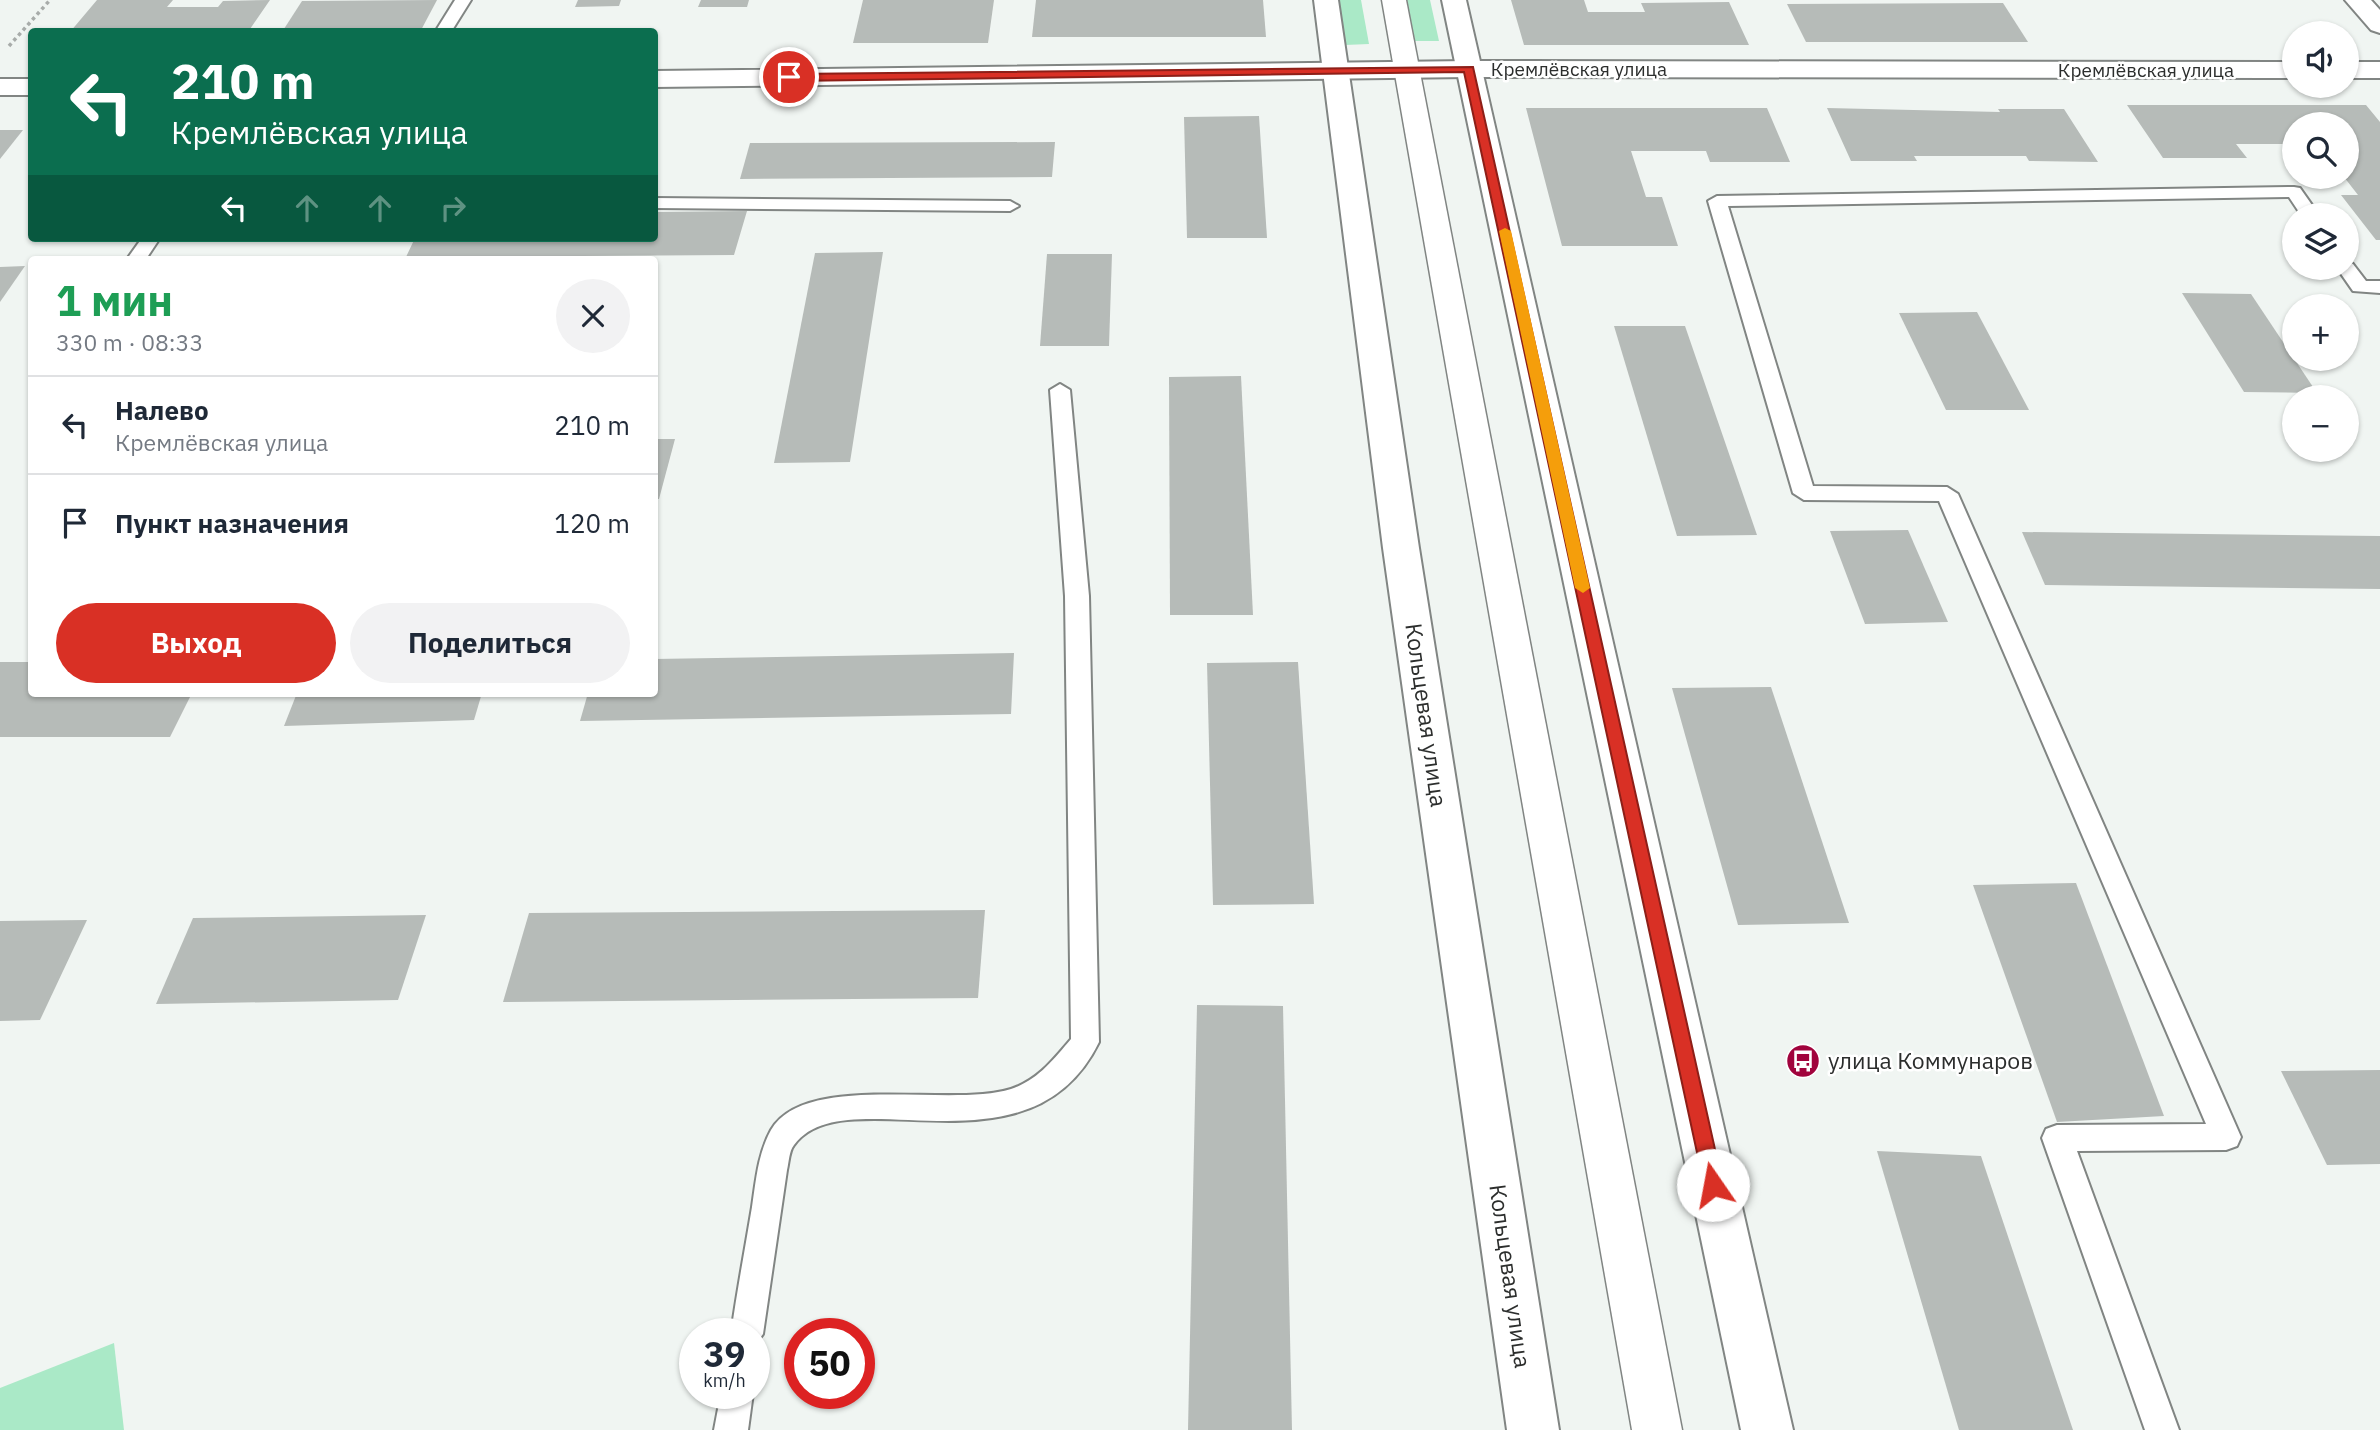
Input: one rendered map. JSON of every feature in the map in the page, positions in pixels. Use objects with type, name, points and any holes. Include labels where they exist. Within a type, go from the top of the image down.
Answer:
[{"type":"main road","name":"Кольцевая улица","points":[[1326,0],[1401,548],[1533,1430]]},
{"type":"main road","points":[[1454,0],[1767,1430]]},
{"type":"main road","points":[[2357,0],[2380,25]]},
{"type":"main road","name":"Кремлёвская улица","points":[[658,79],[1469,69],[2282,70]]},
{"type":"main road","points":[[2359,70],[2380,70]]},
{"type":"main road","points":[[0,87],[28,87]]},
{"type":"street","points":[[1394,0],[1657,1430]]},
{"type":"lane","points":[[446,28],[463,0]]},
{"type":"lane","points":[[2162,1430],[2057,1138],[2226,1137],[1947,494],[1804,493],[1717,201],[2294,192],[2302,203]]},
{"type":"lane","points":[[658,203],[1010,206]]},
{"type":"lane","points":[[2355,280],[2360,287],[2380,287]]},
{"type":"lane","points":[[750,1318],[776,1154],[791,1127],[821,1109],[981,1108],[1018,1101],[1043,1090],[1064,1074],[1085,1042],[1077,596],[1060,390]]},
{"type":"lane","points":[[731,1430],[734,1409]]},
{"type":"path","points":[[8,47],[50,0]]},
{"type":"green space","points":[[1338,0],[1361,0],[1369,44],[1345,45]]},
{"type":"green space","points":[[1407,0],[1430,0],[1439,41],[1415,41]]},
{"type":"green space","points":[[114,1343],[124,1430],[0,1430],[0,1388]]},
{"type":"building","points":[[97,0],[173,0],[167,7],[218,7],[223,1],[270,0],[251,28],[73,28]]},
{"type":"building","points":[[437,0],[422,28],[285,28],[302,1]]},
{"type":"building","points":[[578,0],[621,0],[619,6],[575,7]]},
{"type":"building","points":[[701,0],[749,0],[747,7],[698,7]]},
{"type":"building","points":[[863,0],[994,0],[988,43],[853,43]]},
{"type":"building","points":[[1036,0],[1263,0],[1266,37],[1032,37]]},
{"type":"building","points":[[1511,0],[1584,0],[1588,12],[1645,12],[1641,3],[1729,2],[1749,45],[1524,45]]},
{"type":"building","points":[[2003,3],[2028,42],[1806,42],[1787,4]]},
{"type":"building","points":[[2127,105],[2366,105],[2380,122],[2380,240],[2376,240],[2359,218],[2359,203],[2347,203],[2341,195],[2358,195],[2353,189],[2359,189],[2359,112],[2282,112],[2282,144],[2236,144],[2247,158],[2163,158]]},
{"type":"building","points":[[1526,108],[1767,108],[1790,162],[1710,162],[1706,151],[1631,151],[1646,197],[1662,197],[1678,246],[1562,246]]},
{"type":"building","points":[[1827,108],[2000,112],[1998,109],[2064,109],[2098,162],[2029,161],[2026,156],[1914,156],[1917,161],[1851,161]]},
{"type":"building","points":[[1259,116],[1267,238],[1187,238],[1184,117]]},
{"type":"building","points":[[0,130],[23,130],[0,159]]},
{"type":"building","points":[[1055,142],[1052,177],[740,179],[750,143]]},
{"type":"building","points":[[747,211],[734,255],[406,256],[413,242],[658,242],[658,212]]},
{"type":"building","points":[[883,252],[850,462],[774,463],[815,253]]},
{"type":"building","points":[[1047,254],[1112,254],[1109,346],[1040,346]]},
{"type":"building","points":[[25,266],[0,302],[0,267]]},
{"type":"building","points":[[2182,293],[2251,294],[2282,340],[2282,371],[2302,371],[2312,385],[2282,385],[2282,393],[2244,392]]},
{"type":"building","points":[[1977,312],[2029,410],[1946,410],[1899,313]]},
{"type":"building","points":[[1614,326],[1685,326],[1757,535],[1677,536]]},
{"type":"building","points":[[1241,376],[1253,615],[1170,615],[1169,377]]},
{"type":"building","points":[[658,439],[675,439],[659,499]]},
{"type":"building","points":[[1908,530],[1948,622],[1865,624],[1830,531]]},
{"type":"building","points":[[2022,532],[2380,536],[2380,589],[2045,585]]},
{"type":"building","points":[[1014,653],[1011,714],[580,721],[587,697],[658,697],[658,659]]},
{"type":"building","points":[[0,662],[28,662],[28,697],[190,697],[170,737],[0,737]]},
{"type":"building","points":[[1298,662],[1314,904],[1213,905],[1207,663]]},
{"type":"building","points":[[1771,687],[1849,923],[1738,925],[1672,688]]},
{"type":"building","points":[[295,697],[481,697],[474,720],[284,726]]},
{"type":"building","points":[[2076,883],[2164,1116],[2057,1122],[1973,885]]},
{"type":"building","points":[[985,910],[978,998],[503,1002],[529,913]]},
{"type":"building","points":[[426,915],[398,1000],[156,1004],[193,918]]},
{"type":"building","points":[[87,920],[40,1020],[0,1021],[0,921]]},
{"type":"building","points":[[1197,1005],[1283,1006],[1292,1430],[1188,1430]]},
{"type":"building","points":[[2380,1070],[2380,1164],[2327,1165],[2281,1071]]},
{"type":"building","points":[[1877,1151],[1981,1156],[2073,1430],[1959,1430]]},
{"type":"slow traffic","points":[[1505,231],[1583,588]]},
{"type":"place","name":"улица Коммунаров","points":[[1803,1061]]},
{"type":"route","points":[[789,77],[1469,69],[1713,1185]]}]
